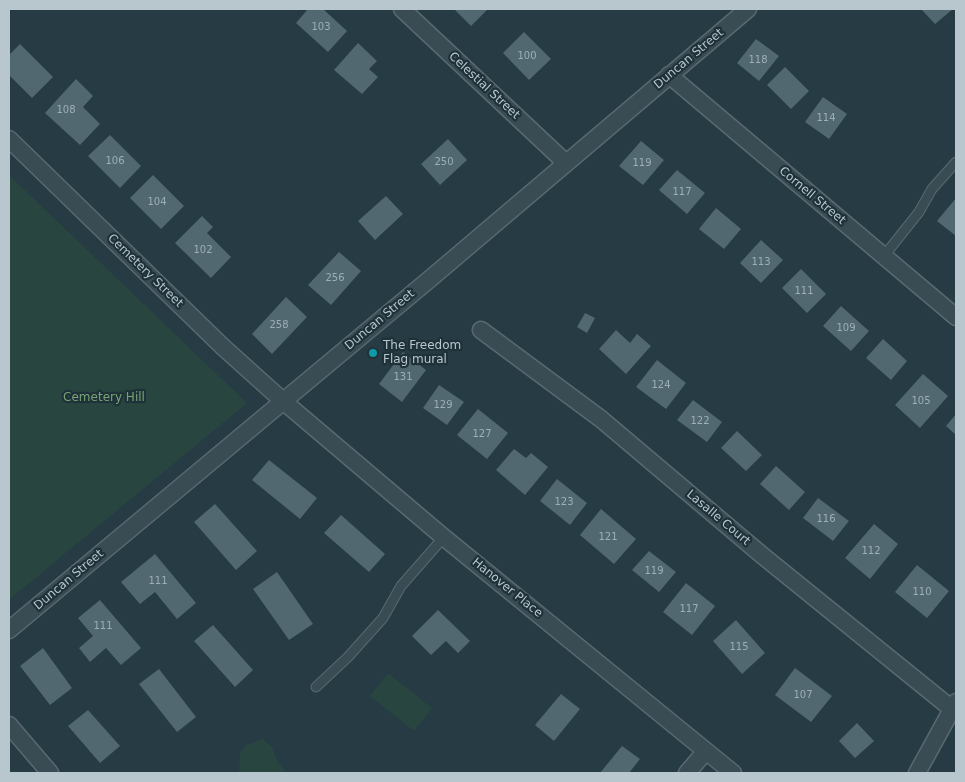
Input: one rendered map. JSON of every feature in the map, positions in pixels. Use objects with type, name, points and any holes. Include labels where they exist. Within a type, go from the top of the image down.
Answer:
[{"type":"street","name":"Celestial Street","points":[[402,9],[566,163]]},
{"type":"street","name":"Duncan Street","points":[[9,630],[748,9]]},
{"type":"street","name":"Cornell Street","points":[[669,75],[956,317]]},
{"type":"street","name":"Cemetery Street","points":[[9,138],[223,347],[283,400]]},
{"type":"street","name":"Lasalle Court","points":[[481,330],[601,419],[763,556],[954,705]]},
{"type":"street","name":"Hanover Place","points":[[283,400],[444,537],[733,773]]},
{"type":"street","points":[[917,773],[954,705]]},
{"type":"street","points":[[9,725],[50,773]]},
{"type":"street","points":[[687,773],[706,751]]},
{"type":"lane","points":[[884,256],[918,212],[932,188],[956,162]]},
{"type":"lane","points":[[316,687],[348,657],[383,618],[401,586],[444,537]]},
{"type":"green space","name":"Cemetery Hill","points":[[9,175],[247,403],[9,600]]},
{"type":"green space","points":[[388,673],[432,708],[414,731],[370,696]]},
{"type":"green space","points":[[263,739],[272,747],[276,759],[286,773],[239,773],[240,753],[246,745]]},
{"type":"building","points":[[308,9],[323,9],[347,31],[328,52],[296,23]]},
{"type":"building","points":[[454,9],[488,9],[471,26]]},
{"type":"building","points":[[921,9],[953,9],[935,24]]},
{"type":"building","points":[[524,32],[551,59],[529,80],[503,53]]},
{"type":"building","points":[[756,39],[779,56],[759,81],[737,63]]},
{"type":"building","points":[[358,43],[377,61],[369,69],[378,77],[362,94],[334,70]]},
{"type":"building","points":[[20,44],[53,77],[32,98],[9,75],[9,55]]},
{"type":"building","points":[[785,67],[809,91],[791,109],[767,85]]},
{"type":"building","points":[[76,79],[93,96],[83,107],[100,124],[80,145],[45,113]]},
{"type":"building","points":[[823,97],[847,114],[829,139],[805,122]]},
{"type":"building","points":[[110,135],[141,166],[120,188],[88,156]]},
{"type":"building","points":[[448,139],[467,160],[440,185],[421,164]]},
{"type":"building","points":[[641,141],[664,160],[643,185],[619,166]]},
{"type":"building","points":[[677,170],[705,193],[687,214],[659,190]]},
{"type":"building","points":[[153,175],[184,206],[161,229],[130,198]]},
{"type":"building","points":[[386,196],[403,214],[375,240],[358,221]]},
{"type":"building","points":[[956,198],[956,236],[937,221]]},
{"type":"building","points":[[716,208],[741,229],[724,249],[699,229]]},
{"type":"building","points":[[202,216],[213,227],[207,233],[231,257],[211,278],[175,243]]},
{"type":"building","points":[[761,240],[783,260],[761,283],[740,263]]},
{"type":"building","points":[[339,252],[361,271],[331,305],[308,285]]},
{"type":"building","points":[[801,269],[826,294],[807,313],[782,288]]},
{"type":"building","points":[[286,297],[307,317],[272,354],[252,334]]},
{"type":"building","points":[[841,306],[869,331],[851,351],[823,326]]},
{"type":"building","points":[[585,313],[595,318],[587,333],[577,327]]},
{"type":"building","points":[[616,330],[630,343],[637,334],[651,346],[626,374],[599,349]]},
{"type":"building","points":[[883,339],[907,361],[891,380],[866,358]]},
{"type":"building","points":[[403,352],[426,370],[402,402],[379,384]]},
{"type":"building","points":[[657,360],[686,383],[666,409],[636,387]]},
{"type":"building","points":[[923,374],[948,396],[920,428],[895,405]]},
{"type":"building","points":[[439,385],[464,402],[447,425],[423,408]]},
{"type":"building","points":[[693,400],[722,422],[707,442],[677,420]]},
{"type":"building","points":[[478,409],[508,433],[487,459],[457,435]]},
{"type":"building","points":[[956,414],[956,435],[946,426]]},
{"type":"building","points":[[737,431],[762,455],[746,471],[721,448]]},
{"type":"building","points":[[514,449],[526,458],[531,453],[548,467],[525,495],[496,470]]},
{"type":"building","points":[[269,460],[317,498],[300,519],[252,480]]},
{"type":"building","points":[[776,466],[805,492],[789,510],[760,484]]},
{"type":"building","points":[[557,479],[587,503],[570,525],[540,501]]},
{"type":"building","points":[[818,498],[849,521],[833,541],[803,518]]},
{"type":"building","points":[[215,504],[257,551],[236,570],[194,522]]},
{"type":"building","points":[[601,509],[636,539],[614,564],[580,535]]},
{"type":"building","points":[[341,515],[385,554],[369,572],[324,533]]},
{"type":"building","points":[[874,524],[898,544],[870,579],[845,558]]},
{"type":"building","points":[[649,551],[676,572],[659,592],[632,570]]},
{"type":"building","points":[[155,554],[196,603],[177,619],[155,592],[140,604],[121,582]]},
{"type":"building","points":[[917,565],[949,591],[927,618],[895,592]]},
{"type":"building","points":[[277,572],[313,624],[289,640],[253,589]]},
{"type":"building","points":[[686,583],[715,606],[692,635],[663,612]]},
{"type":"building","points":[[100,600],[141,648],[121,665],[106,648],[90,662],[79,648],[93,636],[78,618]]},
{"type":"building","points":[[438,610],[470,641],[458,653],[446,641],[431,655],[412,636]]},
{"type":"building","points":[[736,620],[765,653],[742,674],[713,641]]},
{"type":"building","points":[[213,625],[253,670],[235,687],[194,641]]},
{"type":"building","points":[[43,648],[72,688],[50,705],[20,666]]},
{"type":"building","points":[[795,668],[832,696],[811,722],[775,695]]},
{"type":"building","points":[[159,669],[196,717],[177,732],[139,684]]},
{"type":"building","points":[[561,694],[580,709],[554,741],[535,725]]},
{"type":"building","points":[[88,710],[120,746],[100,763],[68,726]]},
{"type":"building","points":[[857,723],[874,741],[855,758],[839,741]]},
{"type":"building","points":[[622,746],[640,759],[629,773],[600,773]]},
{"type":"place","name":"The Freedom Flag mural","points":[[373,353]]}]
